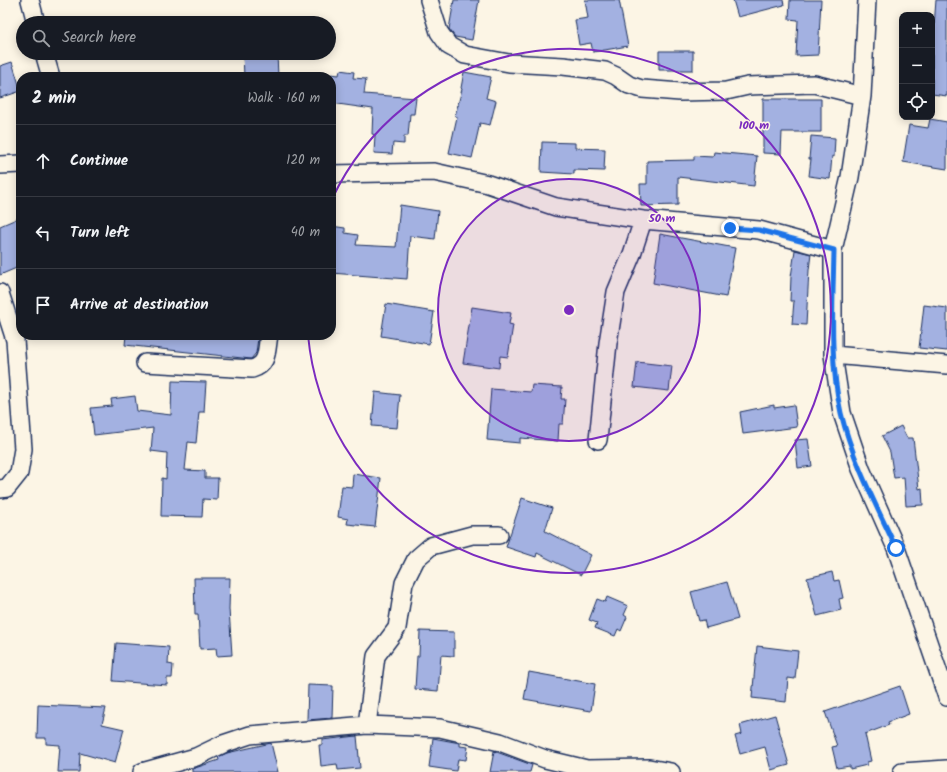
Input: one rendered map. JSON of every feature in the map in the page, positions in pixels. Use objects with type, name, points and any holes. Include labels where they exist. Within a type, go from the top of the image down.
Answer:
[{"type":"street","points":[[30,0],[34,16]]},
{"type":"street","points":[[429,0],[439,32],[450,46],[465,55],[509,63],[563,66],[604,71],[616,76],[629,85],[642,89],[680,92],[726,91],[748,86],[814,84],[862,96]]},
{"type":"street","points":[[867,0],[862,96],[850,177],[834,250],[833,355],[842,413],[860,469],[896,548],[944,678],[947,697]]},
{"type":"street","points":[[46,60],[50,72]]},
{"type":"street","points":[[0,165],[16,164]]},
{"type":"street","points":[[336,174],[434,172],[488,184],[556,207],[643,220],[759,230],[834,250]]},
{"type":"street","points":[[598,440],[608,343],[616,292],[632,254],[643,220]]},
{"type":"street","points":[[0,293],[15,340],[23,449],[19,474],[7,488],[0,489]]},
{"type":"street","points":[[145,363],[252,369],[260,366],[265,360],[268,340]]},
{"type":"street","points":[[833,355],[947,365]]},
{"type":"street","points":[[367,725],[376,656],[397,628],[404,583],[416,559],[431,546],[472,535],[499,535]]},
{"type":"street","points":[[142,772],[197,764],[223,744],[250,735],[367,725],[440,728],[500,742],[545,759],[587,769],[649,768],[672,772]]},
{"type":"street","points":[[902,772],[947,769]]},
{"type":"building","points":[[454,0],[479,0],[472,40],[455,37],[449,29]]},
{"type":"building","points":[[585,0],[619,0],[628,46],[593,52],[591,43],[579,45],[575,20],[588,18]]},
{"type":"building","points":[[733,0],[783,0],[784,5],[738,17]]},
{"type":"building","points":[[790,0],[821,0],[818,55],[796,56],[798,20],[789,19]]},
{"type":"building","points":[[936,0],[947,0],[947,96],[935,94]]},
{"type":"building","points":[[659,51],[693,51],[693,70],[659,70]]},
{"type":"building","points":[[243,60],[277,60],[278,72],[244,72]]},
{"type":"building","points":[[12,62],[16,75],[16,93],[0,98],[0,66]]},
{"type":"building","points":[[340,70],[354,72],[353,78],[366,79],[364,94],[416,98],[414,114],[410,114],[408,136],[404,136],[404,144],[393,143],[392,154],[374,153],[375,135],[372,134],[373,109],[336,104],[336,75],[339,75]]},
{"type":"building","points":[[464,72],[491,77],[486,98],[496,101],[490,125],[480,123],[472,158],[449,153],[457,117],[455,116],[462,89]]},
{"type":"building","points":[[763,99],[821,99],[821,132],[782,132],[781,154],[763,153]]},
{"type":"building","points":[[930,120],[947,122],[947,169],[903,162],[909,125],[928,128]]},
{"type":"building","points":[[811,136],[835,138],[834,157],[832,156],[830,179],[809,176]]},
{"type":"building","points":[[542,142],[575,143],[575,148],[605,149],[604,171],[574,170],[574,174],[541,172]]},
{"type":"building","points":[[714,152],[757,156],[754,186],[678,177],[678,205],[641,206],[640,184],[647,184],[647,161],[694,160],[694,156],[713,157]]},
{"type":"building","points":[[400,205],[438,211],[435,239],[410,236],[407,279],[336,273],[336,227],[345,228],[345,233],[358,235],[356,245],[396,247]]},
{"type":"building","points":[[16,219],[16,268],[0,275],[0,226]]},
{"type":"building","points":[[660,234],[735,248],[726,297],[653,283]]},
{"type":"building","points":[[795,250],[811,254],[806,325],[792,324],[794,301],[790,301],[791,277]]},
{"type":"building","points":[[386,304],[434,312],[429,344],[381,336]]},
{"type":"building","points":[[924,305],[947,308],[947,351],[919,348]]},
{"type":"building","points":[[472,307],[511,313],[509,324],[513,325],[508,357],[500,356],[499,368],[463,363]]},
{"type":"building","points":[[126,340],[258,340],[256,353],[251,359],[125,345]]},
{"type":"building","points":[[637,362],[672,366],[669,391],[634,387]]},
{"type":"building","points":[[172,381],[206,382],[204,412],[199,412],[196,443],[188,442],[185,470],[205,471],[205,478],[218,478],[217,500],[203,499],[202,517],[161,516],[162,478],[166,479],[167,453],[151,451],[153,428],[94,435],[91,408],[112,406],[111,399],[135,396],[137,411],[171,415]]},
{"type":"building","points":[[532,385],[562,387],[561,399],[565,399],[563,424],[559,424],[558,441],[520,438],[520,443],[487,440],[491,389],[531,392]]},
{"type":"building","points":[[375,392],[400,395],[397,428],[372,426]]},
{"type":"building","points":[[774,405],[774,408],[794,405],[797,427],[743,434],[740,412]]},
{"type":"building","points":[[901,426],[907,438],[913,438],[919,489],[922,488],[923,505],[906,506],[904,477],[894,478],[890,452],[882,436]]},
{"type":"building","points":[[808,439],[812,466],[798,468],[795,440]]},
{"type":"building","points":[[353,474],[381,478],[375,527],[347,524],[348,519],[338,517],[342,486],[352,487]]},
{"type":"building","points":[[522,498],[552,508],[545,531],[591,555],[581,575],[537,553],[536,557],[506,547]]},
{"type":"building","points":[[832,572],[834,581],[839,580],[843,598],[839,599],[841,610],[817,616],[807,578]]},
{"type":"building","points":[[194,578],[230,578],[229,609],[232,655],[217,656],[216,648],[200,649],[198,614],[195,614]]},
{"type":"building","points":[[727,582],[738,619],[706,628],[704,620],[699,621],[691,592]]},
{"type":"building","points":[[607,597],[628,606],[624,615],[627,617],[621,631],[618,629],[615,636],[595,628],[597,623],[589,620],[597,599],[605,602]]},
{"type":"building","points":[[420,631],[454,632],[454,656],[441,655],[438,691],[415,689]]},
{"type":"building","points":[[116,643],[169,647],[168,664],[173,665],[172,678],[167,678],[167,685],[113,681]]},
{"type":"building","points":[[757,646],[798,651],[795,679],[788,678],[786,702],[752,698]]},
{"type":"building","points":[[529,672],[595,684],[591,711],[524,699]]},
{"type":"building","points":[[308,685],[333,686],[332,718],[307,720]]},
{"type":"building","points":[[900,686],[909,714],[888,722],[889,725],[865,734],[871,761],[867,762],[867,765],[850,769],[850,766],[837,768],[832,747],[837,746],[825,712]]},
{"type":"building","points":[[38,705],[106,708],[102,724],[124,729],[115,763],[80,753],[79,772],[58,772],[60,745],[46,744],[46,738],[37,738]]},
{"type":"building","points":[[775,715],[789,765],[771,770],[765,747],[740,754],[735,736],[742,734],[740,725]]},
{"type":"building","points":[[357,736],[360,768],[338,770],[337,764],[321,766],[319,745],[322,745],[322,740]]},
{"type":"building","points":[[433,738],[460,743],[460,746],[468,747],[466,760],[458,759],[456,771],[429,767]]},
{"type":"building","points":[[271,743],[278,772],[192,772],[192,769],[219,760],[218,757],[227,753]]},
{"type":"building","points":[[494,751],[532,765],[530,772],[490,772]]},
{"type":"route","points":[[730,228],[759,230],[834,250],[833,355],[842,413],[860,469],[896,548]]}]
